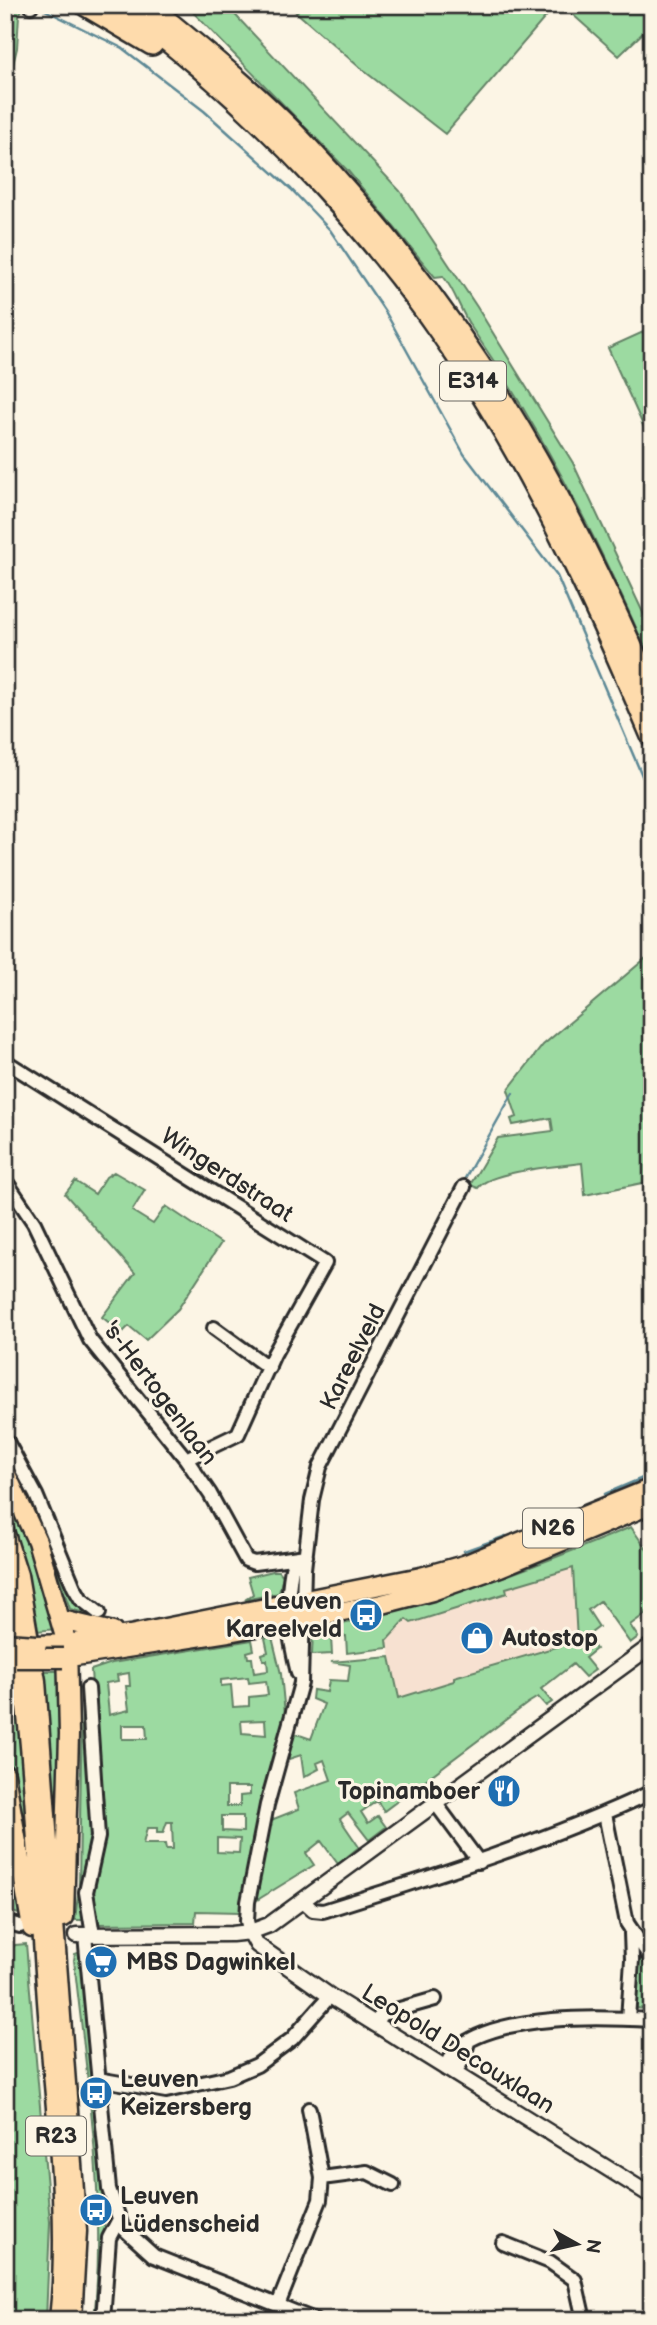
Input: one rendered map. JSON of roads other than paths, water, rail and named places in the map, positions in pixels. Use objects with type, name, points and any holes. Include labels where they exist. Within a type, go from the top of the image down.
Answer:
[{"type":"highway","points":[[86,5],[111,18],[187,70],[214,79]]},
{"type":"highway","name":"E314","points":[[122,5],[214,79],[286,150],[356,225],[409,292],[482,395],[576,565],[652,736]]},
{"type":"highway","name":"E314","points":[[147,5],[245,87],[301,140],[422,280],[468,344],[526,437],[561,501],[652,695]]},
{"type":"highway","points":[[167,5],[227,60],[245,87]]},
{"type":"main road","points":[[5,1472],[37,1541],[62,1619],[65,1651],[67,1863],[63,1931],[50,1950],[34,1942],[5,1774]]},
{"type":"main road","name":"N26","points":[[5,1657],[65,1651],[295,1611],[464,1565],[652,1488]]},
{"type":"main road","name":"N26","points":[[16,1633],[65,1651],[130,1635],[432,1591],[500,1567],[652,1504]]},
{"type":"main road","name":"R23","points":[[5,1534],[18,1575],[16,1633]]},
{"type":"main road","name":"R23","points":[[5,1579],[16,1633],[36,1681],[63,2232],[59,2320]]},
{"type":"main road","points":[[62,1619],[68,1624],[130,1635]]},
{"type":"main road","name":"R23","points":[[50,1950],[77,2231],[72,2320]]},
{"type":"street","name":"Wingerdstraat","points":[[5,1061],[325,1263],[293,1319],[238,1434],[186,1459]]},
{"type":"street","name":"'s-Hertogenlaan","points":[[5,1180],[34,1223],[90,1340],[211,1494],[250,1575]]},
{"type":"street","name":"Kareelveld","points":[[250,1932],[247,1921],[248,1902],[267,1805],[301,1684],[292,1568],[306,1556],[312,1500],[320,1467],[464,1187]]},
{"type":"street","points":[[214,1328],[269,1368]]},
{"type":"street","points":[[5,1438],[36,1496],[74,1587],[81,1599],[99,1613]]},
{"type":"street","points":[[243,1557],[254,1563],[306,1556]]},
{"type":"street","points":[[85,1935],[250,1932],[269,1925],[652,1645]]},
{"type":"street","points":[[88,1688],[98,1837],[86,1892],[85,1935],[109,2189],[118,2221],[131,2238],[153,2256],[315,2320]]},
{"type":"street","points":[[303,1901],[313,1910],[323,1911],[479,1863],[605,1814],[652,1791]]},
{"type":"street","points":[[436,1804],[479,1863]]},
{"type":"street","points":[[605,1814],[631,1933],[628,2019]]},
{"type":"street","points":[[5,1922],[20,1926]]},
{"type":"street","name":"Leopold Decouxlaan","points":[[250,1932],[257,1945],[330,1996],[652,2196]]},
{"type":"street","points":[[631,1933],[652,1960]]},
{"type":"street","points":[[98,2079],[166,2091],[229,2077],[257,2065],[292,2039],[330,1996]]},
{"type":"street","points":[[374,2024],[382,2014],[435,1999]]},
{"type":"street","points":[[450,2071],[457,2047],[481,2035],[529,2023],[572,2018],[652,2020]]},
{"type":"street","points":[[278,2305],[320,2200],[321,2178],[309,2109]]},
{"type":"street","points":[[321,2178],[362,2171],[393,2185]]},
{"type":"street","points":[[103,2320],[109,2238],[118,2221]]},
{"type":"street","points":[[503,2242],[550,2262],[575,2280],[584,2320]]},
{"type":"waterway","points":[[43,9],[122,48],[204,111],[291,189],[330,230],[386,313],[464,454],[557,576],[652,799]]},
{"type":"waterway","points":[[464,1180],[513,1093]]},
{"type":"waterway","points":[[605,1494],[652,1474]]},
{"type":"waterway","points":[[464,1551],[506,1536]]},
{"type":"place","name":"Leuven Kareelveld","points":[[366,1615]]},
{"type":"place","name":"Autostop","points":[[477,1638]]},
{"type":"place","name":"Topinamboer","points":[[504,1791]]},
{"type":"place","name":"MBS Dagwinkel","points":[[101,1962]]},
{"type":"place","name":"Leuven Keizersberg","points":[[96,2093]]},
{"type":"place","name":"Leuven Lüdenscheid","points":[[96,2210]]}]
